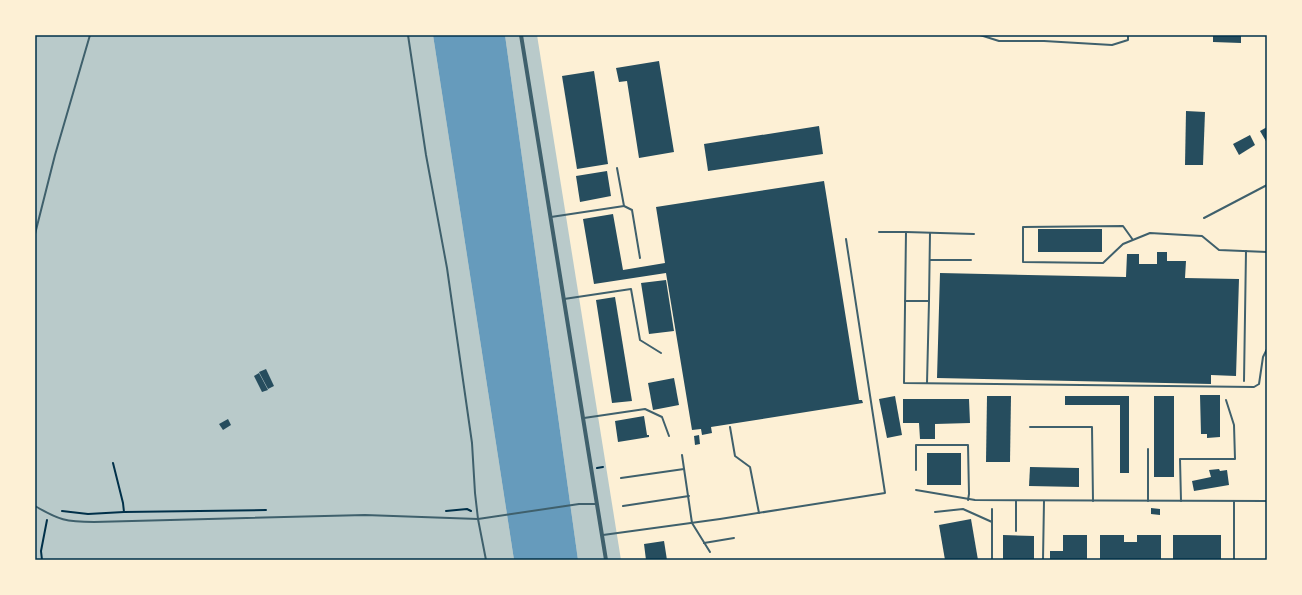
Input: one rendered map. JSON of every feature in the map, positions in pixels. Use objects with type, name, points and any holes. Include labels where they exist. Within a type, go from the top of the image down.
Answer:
[{"type":"street","points":[[521,35],[606,560]]},
{"type":"lane","points":[[35,234],[54,155],[90,35]]},
{"type":"lane","points":[[408,35],[426,155],[447,268],[472,443],[478,519],[486,560]]},
{"type":"lane","points":[[980,35],[999,41],[1044,41],[1112,45],[1128,40],[1128,35]]},
{"type":"lane","points":[[617,168],[624,206]]},
{"type":"lane","points":[[1204,218],[1267,185]]},
{"type":"lane","points":[[551,217],[624,206],[632,210],[640,258]]},
{"type":"lane","points":[[1132,240],[1123,226],[1023,227],[1023,262],[1103,263],[1123,244],[1150,233],[1202,236],[1219,250],[1267,252]]},
{"type":"lane","points":[[879,232],[974,234]]},
{"type":"lane","points":[[906,232],[904,383],[1254,388],[1260,384],[1263,357],[1267,349]]},
{"type":"lane","points":[[927,383],[930,233]]},
{"type":"lane","points":[[602,535],[760,513],[885,493],[846,239]]},
{"type":"lane","points":[[1244,381],[1246,251]]},
{"type":"lane","points":[[930,260],[971,260]]},
{"type":"lane","points":[[564,299],[631,289],[640,340],[661,353]]},
{"type":"lane","points":[[905,301],[929,301]]},
{"type":"lane","points":[[1180,501],[1180,459],[1235,459],[1234,425],[1226,400]]},
{"type":"lane","points":[[583,418],[645,409],[662,417],[669,436]]},
{"type":"lane","points":[[730,427],[735,456],[750,466],[760,513]]},
{"type":"lane","points":[[1030,427],[1092,427],[1093,501]]},
{"type":"lane","points":[[916,470],[916,445],[968,445],[968,500]]},
{"type":"lane","points":[[1148,449],[1148,501]]},
{"type":"lane","points":[[682,454],[692,523],[710,552]]},
{"type":"lane","points":[[621,478],[684,469]]},
{"type":"lane","points":[[916,490],[968,500],[1267,501]]},
{"type":"lane","points":[[623,506],[688,496]]},
{"type":"lane","points":[[1016,500],[1016,531]]},
{"type":"lane","points":[[1043,560],[1044,501]]},
{"type":"lane","points":[[1234,501],[1234,560]]},
{"type":"lane","points":[[35,506],[61,519],[74,522],[366,515],[478,519],[579,504],[598,504]]},
{"type":"lane","points":[[935,512],[963,509],[992,522]]},
{"type":"lane","points":[[992,509],[992,560]]},
{"type":"lane","points":[[704,543],[734,538]]},
{"type":"path","points":[[113,463],[123,503],[124,521]]},
{"type":"path","points":[[42,560],[41,551],[49,514]]},
{"type":"shaded area","points":[[35,35],[433,35],[514,560],[35,560]]},
{"type":"shaded area","points":[[505,35],[537,35],[621,560],[578,560]]},
{"type":"water","points":[[433,35],[505,35],[578,560],[514,560]]},
{"type":"building","points":[[1213,35],[1241,35],[1241,43],[1213,42]]},
{"type":"building","points":[[659,61],[674,152],[639,158],[627,81],[619,82],[616,68]]},
{"type":"building","points":[[594,71],[608,164],[577,169],[562,76]]},
{"type":"building","points":[[1186,111],[1205,112],[1203,165],[1185,165]]},
{"type":"building","points":[[819,126],[823,154],[708,171],[704,144]]},
{"type":"building","points":[[1267,127],[1267,143],[1260,131]]},
{"type":"building","points":[[1250,135],[1255,145],[1239,155],[1233,144]]},
{"type":"building","points":[[607,171],[611,196],[580,202],[576,176]]},
{"type":"building","points":[[824,181],[859,400],[862,400],[863,403],[711,427],[712,433],[702,435],[701,429],[692,430],[666,273],[594,284],[583,219],[613,214],[623,270],[665,263],[656,207]]},
{"type":"building","points":[[1038,229],[1102,229],[1102,252],[1038,252]]},
{"type":"building","points":[[1157,252],[1167,252],[1167,261],[1186,261],[1185,278],[1239,279],[1236,376],[1211,375],[1211,384],[937,378],[940,273],[1126,277],[1127,254],[1139,254],[1139,264],[1157,264]]},
{"type":"building","points":[[666,280],[674,331],[649,334],[641,283]]},
{"type":"building","points":[[615,297],[632,401],[612,403],[596,300]]},
{"type":"building","points":[[266,369],[274,386],[268,389],[259,372]]},
{"type":"building","points":[[259,373],[268,390],[262,392],[254,376]]},
{"type":"building","points":[[674,378],[679,405],[653,410],[648,383]]},
{"type":"building","points":[[1200,395],[1220,395],[1220,437],[1207,438],[1207,434],[1201,434]]},
{"type":"building","points":[[895,396],[902,435],[887,438],[879,399]]},
{"type":"building","points":[[987,396],[1011,396],[1010,462],[986,462]]},
{"type":"building","points":[[1065,396],[1129,396],[1129,473],[1120,473],[1120,405],[1065,405]]},
{"type":"building","points":[[1154,396],[1174,396],[1174,477],[1154,477]]},
{"type":"building","points":[[903,399],[969,399],[970,423],[935,424],[935,439],[920,439],[919,423],[903,423]]},
{"type":"building","points":[[644,416],[647,435],[649,435],[649,437],[618,442],[615,421]]},
{"type":"building","points":[[228,419],[231,425],[223,430],[219,424]]},
{"type":"building","points":[[699,435],[700,444],[695,445],[694,436]]},
{"type":"building","points":[[927,453],[961,453],[961,485],[927,485]]},
{"type":"building","points":[[1030,467],[1079,468],[1079,487],[1029,486]]},
{"type":"building","points":[[1219,469],[1220,471],[1227,470],[1229,485],[1194,491],[1192,481],[1211,477],[1209,470]]},
{"type":"building","points":[[1151,508],[1160,509],[1160,515],[1151,514]]},
{"type":"building","points":[[971,519],[978,560],[945,560],[939,525]]},
{"type":"building","points":[[1003,535],[1034,536],[1034,560],[1003,560]]},
{"type":"building","points":[[1063,535],[1087,535],[1087,560],[1050,560],[1050,551],[1063,551]]},
{"type":"building","points":[[1100,535],[1124,535],[1124,542],[1137,542],[1137,535],[1161,535],[1161,560],[1100,560]]},
{"type":"building","points":[[1173,535],[1221,535],[1221,560],[1173,560]]},
{"type":"building","points":[[664,541],[667,560],[646,560],[644,544]]}]
